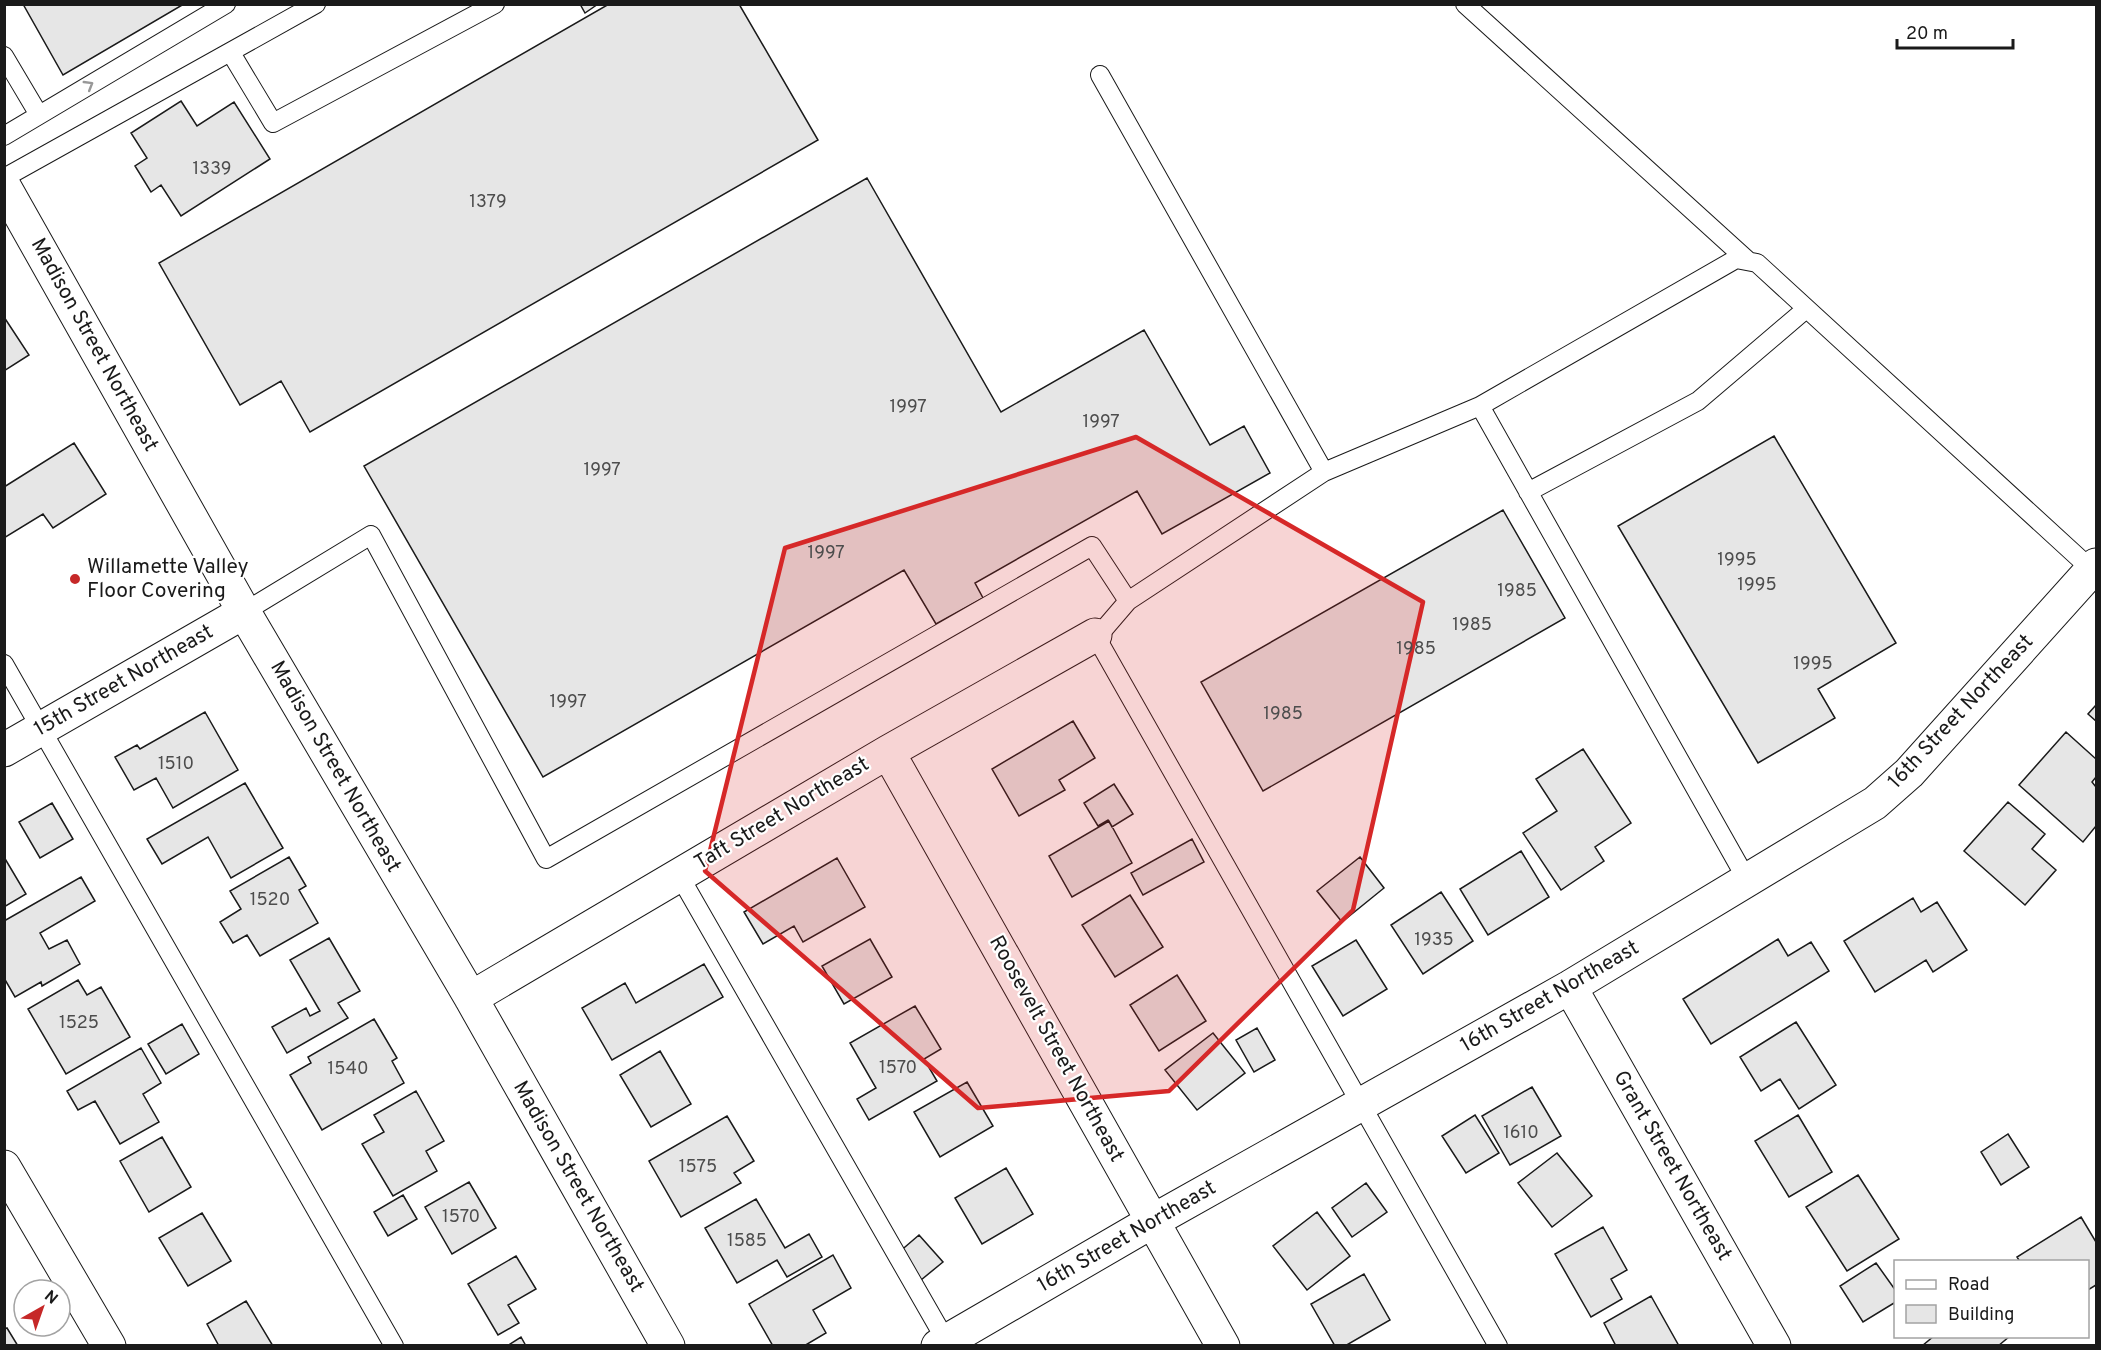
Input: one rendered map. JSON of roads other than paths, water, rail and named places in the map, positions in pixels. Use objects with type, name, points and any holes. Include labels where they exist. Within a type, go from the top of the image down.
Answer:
[{"type":"street","name":"Madison Street Northeast","points":[[4,186],[244,612],[471,998],[668,1346]]},
{"type":"street","name":"16th Street Northeast","points":[[944,1344],[1153,1221],[1570,987],[1875,803],[1909,773],[2094,567]]},
{"type":"street","name":"15th Street Northeast","points":[[4,750],[244,612]]},
{"type":"street","name":"Taft Street Northeast","points":[[471,998],[888,752],[1095,635]]},
{"type":"street","name":"Roosevelt Street Northeast","points":[[888,752],[1223,1346]]},
{"type":"street","name":"Grant Street Northeast","points":[[1570,987],[1774,1346]]},
{"type":"street","points":[[4,1167],[109,1346]]},
{"type":"lane","points":[[4,136],[226,4]]},
{"type":"lane","points":[[4,178],[316,4]]},
{"type":"lane","points":[[231,53],[273,123],[495,4]]},
{"type":"lane","points":[[1465,4],[1747,260]]},
{"type":"lane","points":[[4,56],[39,115]]},
{"type":"lane","points":[[1100,75],[1324,472]]},
{"type":"lane","points":[[1498,1346],[1095,635],[1104,629],[1128,601],[1324,472],[1480,406],[1736,259],[1757,263],[2094,567]]},
{"type":"lane","points":[[1528,492],[1698,401],[1806,309]]},
{"type":"lane","points":[[1480,406],[1747,880]]},
{"type":"lane","points":[[244,612],[372,535],[546,859],[1092,546],[1128,601]]},
{"type":"lane","points":[[4,664],[394,1346]]},
{"type":"lane","points":[[679,875],[944,1344]]},
{"type":"place","name":"Willamette Valley Floor Covering","points":[[75,579]]}]
